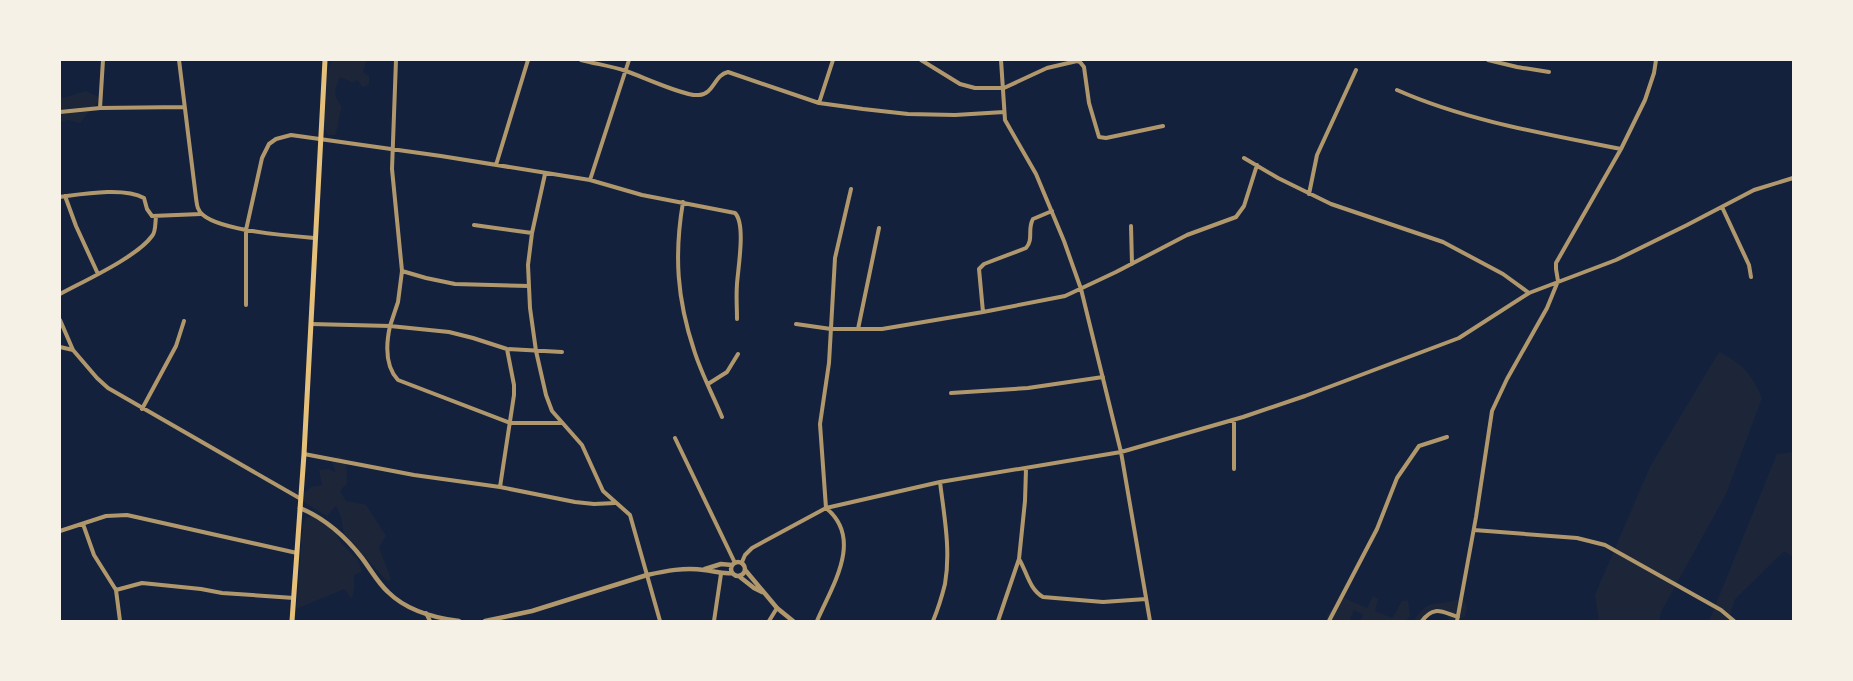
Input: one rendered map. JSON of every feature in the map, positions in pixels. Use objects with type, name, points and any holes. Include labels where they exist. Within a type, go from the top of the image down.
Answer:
[{"type":"main road","points":[[292,621],[304,454],[325,60]]},
{"type":"street","points":[[100,108],[103,60]]},
{"type":"street","points":[[179,60],[197,208],[201,214],[215,222],[246,230],[315,238]]},
{"type":"street","points":[[396,60],[392,150],[393,183],[402,271],[398,302],[390,326],[388,358],[392,373],[398,380],[510,423],[562,423]]},
{"type":"street","points":[[496,165],[528,60]]},
{"type":"street","points":[[581,60],[624,70],[688,94],[699,95],[706,93],[718,76],[728,72],[819,102],[908,114],[955,115],[1004,112]]},
{"type":"street","points":[[590,180],[615,106],[624,70],[629,60]]},
{"type":"street","points":[[819,102],[833,60]]},
{"type":"street","points":[[921,60],[960,84],[974,88],[1004,88],[1047,68],[1077,60],[1084,66],[1089,103],[1099,137],[1106,138],[1163,126]]},
{"type":"street","points":[[1001,60],[1005,120],[1036,174],[1081,289],[1121,452],[1150,621]]},
{"type":"street","points":[[1488,60],[1549,72]]},
{"type":"street","points":[[1422,621],[1430,612],[1437,610],[1458,619],[1492,411],[1507,379],[1542,318],[1558,281],[1556,263],[1621,149],[1650,89],[1656,60]]},
{"type":"street","points":[[1309,194],[1317,155],[1356,70]]},
{"type":"street","points":[[1397,90],[1428,103],[1466,115],[1621,149]]},
{"type":"street","points":[[60,112],[100,108],[184,107]]},
{"type":"street","points":[[246,305],[246,230],[262,158],[269,144],[276,139],[292,135],[590,180],[642,195],[735,213],[739,218],[740,245],[737,320]]},
{"type":"street","points":[[1244,158],[1309,194],[1332,204],[1443,242],[1503,274],[1529,293]]},
{"type":"street","points":[[796,324],[831,329],[882,329],[910,326],[1055,299],[1081,289],[1187,235],[1236,217],[1244,206],[1257,165]]},
{"type":"street","points":[[545,174],[532,233],[528,265],[530,308],[536,351],[548,403],[552,411],[582,445],[603,491],[630,515],[660,621]]},
{"type":"street","points":[[704,570],[721,564],[742,562],[748,551],[826,508],[940,482],[1121,452],[1234,420],[1305,396],[1424,353],[1459,338],[1529,293],[1616,260],[1754,190],[1793,178]]},
{"type":"street","points":[[817,621],[840,567],[845,550],[840,525],[826,508],[820,424],[831,329],[835,258],[851,189]]},
{"type":"street","points":[[98,274],[63,197],[135,193],[144,198],[147,209],[152,216],[201,214]]},
{"type":"street","points":[[683,202],[677,252],[678,275],[693,348],[722,417]]},
{"type":"street","points":[[1722,206],[1749,265],[1750,277]]},
{"type":"street","points":[[983,312],[979,269],[984,264],[1026,248],[1030,242],[1032,219],[1052,211]]},
{"type":"street","points":[[60,294],[98,274],[141,247],[154,235],[156,217]]},
{"type":"street","points":[[474,224],[532,233]]},
{"type":"street","points":[[1131,226],[1132,264]]},
{"type":"street","points":[[858,329],[878,228]]},
{"type":"street","points":[[402,271],[455,284],[529,286]]},
{"type":"street","points":[[60,320],[73,350],[96,378],[108,388],[301,499]]},
{"type":"street","points":[[142,409],[176,346],[184,321]]},
{"type":"street","points":[[311,324],[390,326],[449,332],[507,349],[562,352]]},
{"type":"street","points":[[60,347],[73,350]]},
{"type":"street","points":[[500,487],[514,395],[514,385],[507,349]]},
{"type":"street","points":[[708,384],[727,372],[738,354]]},
{"type":"street","points":[[951,393],[1028,388],[1103,377]]},
{"type":"street","points":[[1234,420],[1234,469]]},
{"type":"street","points":[[1329,621],[1377,529],[1397,478],[1419,446],[1447,437]]},
{"type":"street","points":[[675,438],[734,564],[732,573]]},
{"type":"street","points":[[304,454],[414,475],[500,487],[575,502],[594,504],[615,503]]},
{"type":"street","points":[[998,621],[1019,559],[1025,502],[1026,469]]},
{"type":"street","points":[[933,621],[945,584],[947,564],[946,530],[940,482]]},
{"type":"street","points":[[300,508],[324,520],[343,537],[388,592],[402,603],[426,613],[459,621]]},
{"type":"street","points":[[60,531],[106,516],[127,515],[297,553]]},
{"type":"street","points":[[83,524],[96,560],[116,590],[120,621]]},
{"type":"street","points":[[1474,530],[1533,534],[1589,540],[1605,544],[1721,610],[1734,621]]},
{"type":"street","points":[[1019,559],[1032,588],[1036,594],[1043,597],[1103,602],[1146,599]]},
{"type":"street","points":[[742,562],[746,571],[758,584],[762,592],[793,621]]},
{"type":"street","points":[[485,621],[518,614],[647,575],[674,570],[704,570],[721,574],[732,573],[762,592]]},
{"type":"street","points":[[740,577],[746,571]]},
{"type":"street","points":[[714,621],[721,574]]},
{"type":"street","points":[[116,590],[142,583],[222,593],[294,598]]},
{"type":"street","points":[[769,621],[777,608]]},
{"type":"street","points":[[426,613],[430,621]]},
{"type":"street","points":[[518,614],[518,621]]},
{"type":"shaded area","points":[[332,60],[365,60],[363,72],[369,76],[369,85],[362,87],[358,80],[352,82],[340,77],[335,93],[342,107],[335,135],[328,135],[324,129],[327,73]]},
{"type":"shaded area","points":[[86,91],[101,98],[80,123],[69,120],[60,122],[60,95],[63,98]]},
{"type":"shaded area","points":[[1719,352],[1740,365],[1750,376],[1762,398],[1726,494],[1661,612],[1659,621],[1599,621],[1595,595],[1650,467]]},
{"type":"shaded area","points":[[1793,452],[1793,557],[1784,551],[1735,599],[1728,621],[1709,621],[1777,454]]},
{"type":"shaded area","points":[[338,456],[346,460],[347,483],[340,491],[346,501],[366,505],[386,536],[379,547],[391,579],[388,582],[344,535],[341,517],[336,506],[327,516],[302,501],[303,493],[311,487],[322,485],[319,470],[329,469],[336,473],[332,461]]},
{"type":"shaded area","points":[[312,516],[319,518],[336,533],[341,543],[358,560],[362,572],[354,575],[352,599],[344,589],[296,609],[303,524],[306,518]]},
{"type":"shaded area","points":[[1373,596],[1378,599],[1375,611],[1392,618],[1402,601],[1408,600],[1410,616],[1406,621],[1360,621],[1363,615],[1354,610],[1349,621],[1327,621],[1327,615],[1344,598],[1367,608]]},
{"type":"shaded area","points":[[1459,599],[1464,601],[1467,608],[1465,617],[1449,620],[1445,612],[1430,613],[1425,621],[1414,621],[1419,613],[1429,606]]}]
